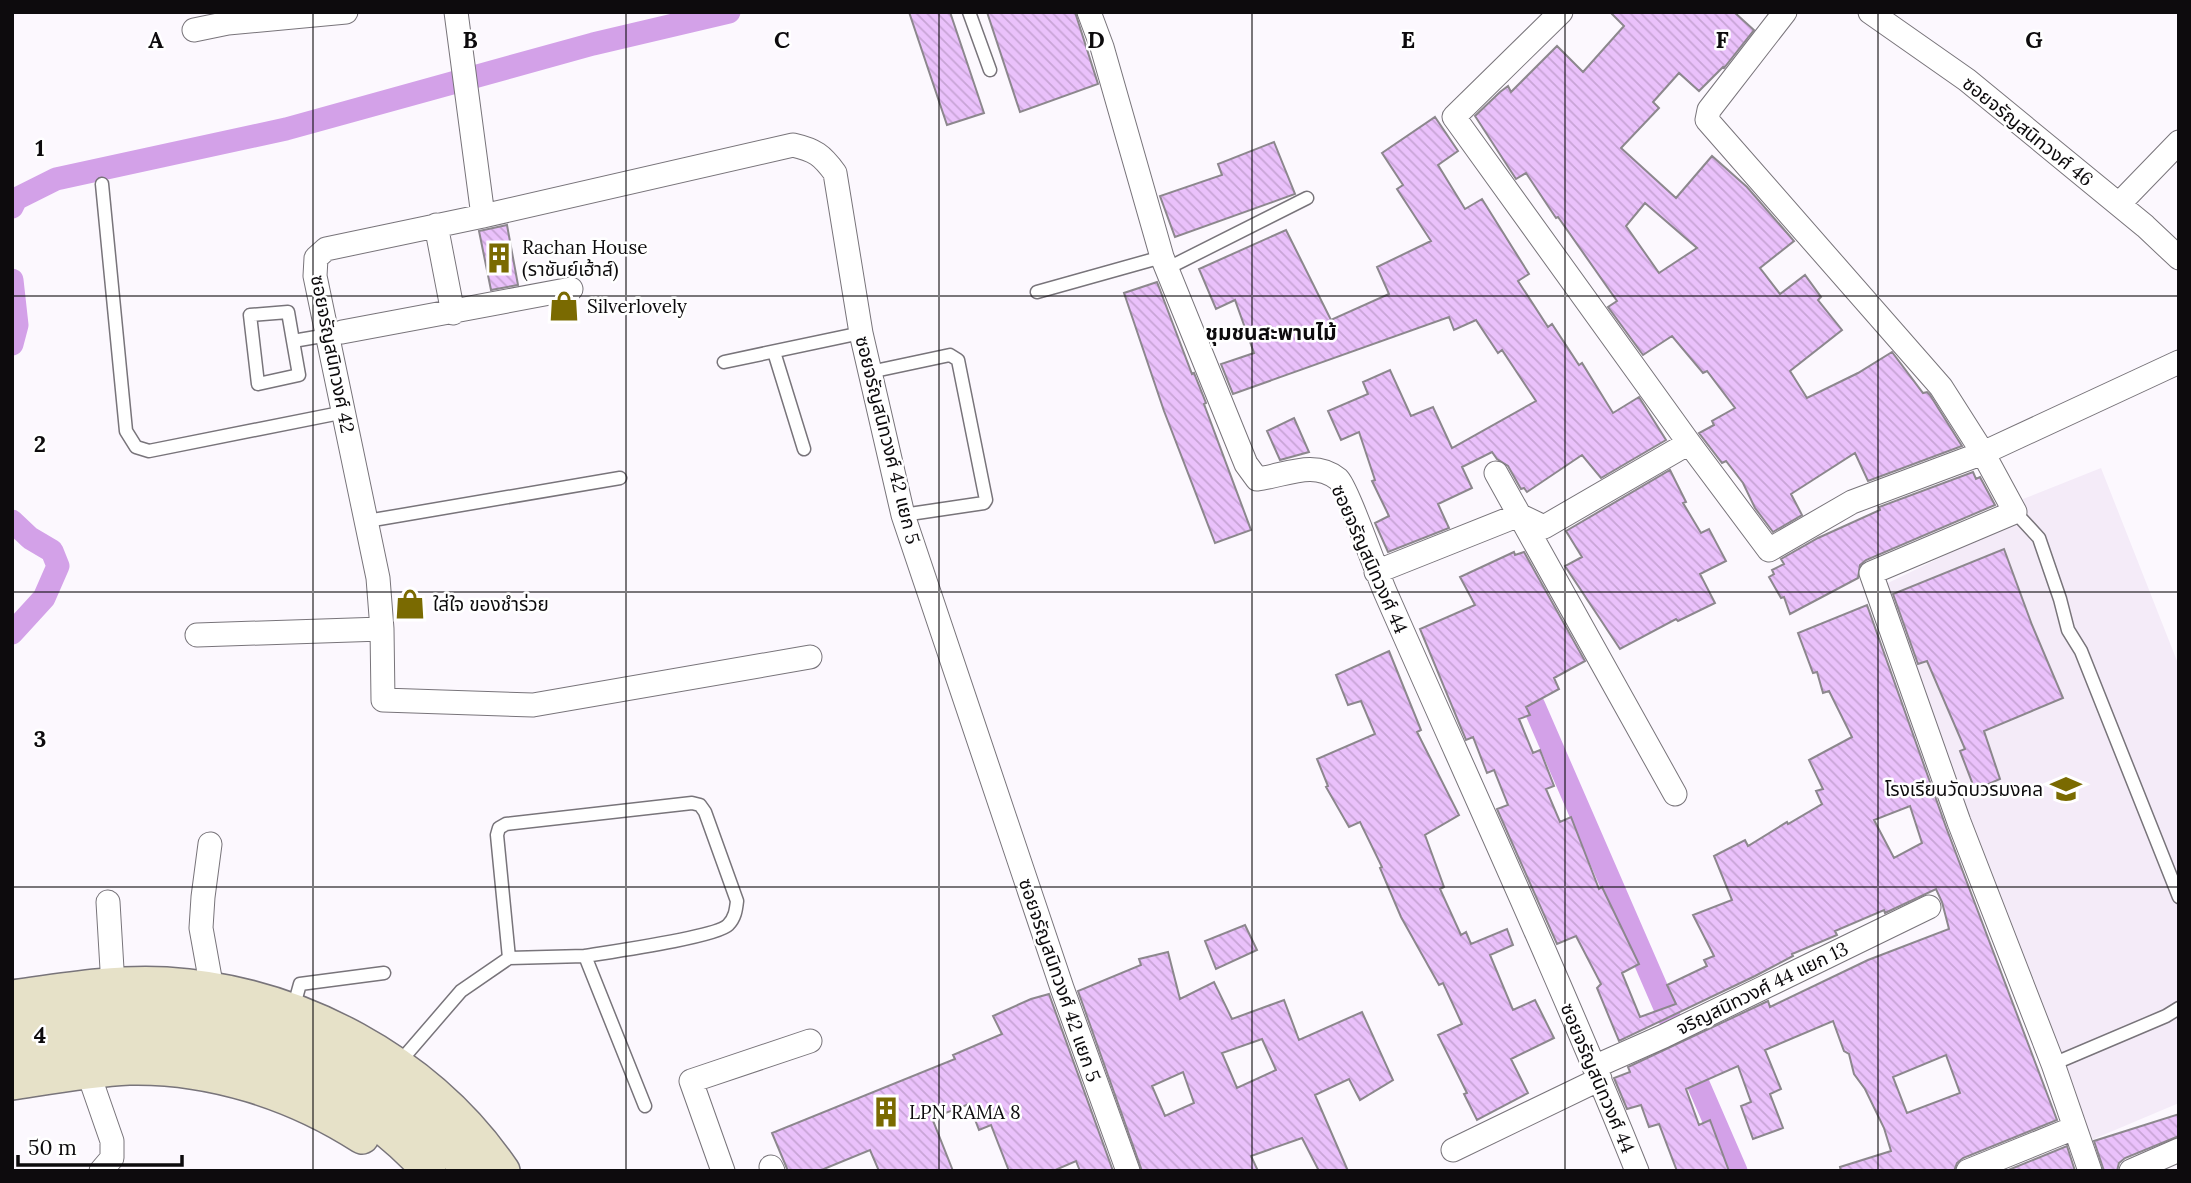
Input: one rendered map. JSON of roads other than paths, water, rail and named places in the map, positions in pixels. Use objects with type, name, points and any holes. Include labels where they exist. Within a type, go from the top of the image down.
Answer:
[{"type":"street","points":[[194,30],[228,23],[346,12]]},
{"type":"street","points":[[456,12],[483,216]]},
{"type":"street","name":"ซอยจรัญสนิทวงศ์ 44","points":[[1089,12],[1102,47],[1164,263],[1246,464],[1257,479],[1310,468],[1327,471],[1341,482],[1376,572],[1597,1073],[1637,1171]]},
{"type":"street","points":[[1561,12],[1454,117],[1769,550],[1852,502],[1983,453],[2179,362]]},
{"type":"street","points":[[1785,12],[1709,110],[1707,120],[1941,387],[1983,453],[2015,512],[1871,573],[1959,822],[2053,1064],[2090,1171]]},
{"type":"street","name":"ซอยจรัญสนิทวงศ์ 46","points":[[1870,12],[1968,80],[2119,204],[2179,258]]},
{"type":"street","points":[[2119,204],[2179,142]]},
{"type":"street","name":"ซอยจรัญสนิทวงศ์ 42 แยก 5","points":[[483,216],[793,145],[812,150],[824,159],[835,173],[861,333],[903,515],[1053,962],[1128,1171]]},
{"type":"street","name":"ซอยจรัญสนิทวงศ์ 42","points":[[483,216],[326,249],[316,258],[315,276],[335,334],[345,412],[378,578],[383,700],[533,705],[810,657]]},
{"type":"street","points":[[436,225],[453,313]]},
{"type":"street","points":[[335,334],[571,289]]},
{"type":"street","points":[[1376,572],[1519,515],[1545,527],[1689,443]]},
{"type":"street","points":[[1496,472],[1675,794]]},
{"type":"street","points":[[197,635],[382,629]]},
{"type":"street","points":[[210,844],[201,928],[212,989]]},
{"type":"street","points":[[108,902],[113,986]]},
{"type":"street","name":"จริญสนิทวงศ์ 44 แยก 13","points":[[1453,1150],[1672,1032],[1929,907]]},
{"type":"street","points":[[12,997],[113,986],[164,984],[212,989],[293,1009],[337,1028],[398,1065],[460,1117],[503,1171]]},
{"type":"street","points":[[12,1024],[104,1013],[154,1011],[203,1016],[264,1030],[327,1055],[369,1080],[410,1109],[443,1140],[470,1171]]},
{"type":"street","points":[[12,1053],[62,1046],[155,1041],[202,1047],[249,1059],[312,1083],[355,1107],[395,1136],[429,1171]]},
{"type":"street","points":[[723,1171],[691,1081],[810,1041]]},
{"type":"street","points":[[12,1083],[130,1068],[200,1074],[264,1090],[341,1123],[380,1149],[405,1171]]},
{"type":"street","points":[[88,1072],[112,1141],[112,1158],[102,1171]]},
{"type":"street","points":[[1968,1171],[2074,1128]]},
{"type":"street","points":[[2131,1171],[2179,1150]]},
{"type":"lane","points":[[969,12],[990,70]]},
{"type":"lane","points":[[102,184],[126,431],[136,447],[149,451],[345,412]]},
{"type":"lane","points":[[1037,292],[1164,263],[1307,198]]},
{"type":"lane","points":[[288,312],[293,341],[299,375],[258,384],[250,315],[288,312]]},
{"type":"lane","points":[[724,362],[861,333]]},
{"type":"lane","points":[[293,341],[335,334]]},
{"type":"lane","points":[[774,352],[804,449]]},
{"type":"lane","points":[[870,372],[950,355],[958,360],[986,500],[984,503],[903,515]]},
{"type":"lane","points":[[367,521],[620,478]]},
{"type":"lane","points":[[2015,512],[2039,538],[2068,630],[2081,651],[2179,897]]},
{"type":"lane","points":[[398,1065],[461,991],[509,958],[585,956],[701,935],[726,927],[736,915],[737,901],[705,812],[700,805],[692,803],[506,824],[499,828],[497,835],[509,958]]},
{"type":"lane","points":[[585,956],[645,1106]]},
{"type":"lane","points":[[293,1009],[300,984],[384,974]]},
{"type":"lane","points":[[2053,1064],[2179,1008]]},
{"type":"waterway","points":[[12,207],[16,199],[56,179],[286,129],[593,44],[729,12]]},
{"type":"waterway","points":[[12,280],[17,325],[12,344]]},
{"type":"waterway","points":[[12,521],[30,538],[52,551],[58,566],[44,598],[12,633]]},
{"type":"waterway","points":[[1534,706],[1736,1171]]},
{"type":"place","name":"Rachan House (ราชันย์เฮ้าส์)","points":[[499,258]]},
{"type":"place","name":"Silverlovely","points":[[564,306]]},
{"type":"place","name":"ใส่ใจ ของชำร่วย","points":[[410,604]]},
{"type":"place","name":"โรงเรียนวัดบวรมงคล","points":[[2066,789]]},
{"type":"place","name":"LPN RAMA 8","points":[[886,1112]]},
{"type":"district","name":"ชุมชนสะพานไม้","points":[[1271,333]]}]
